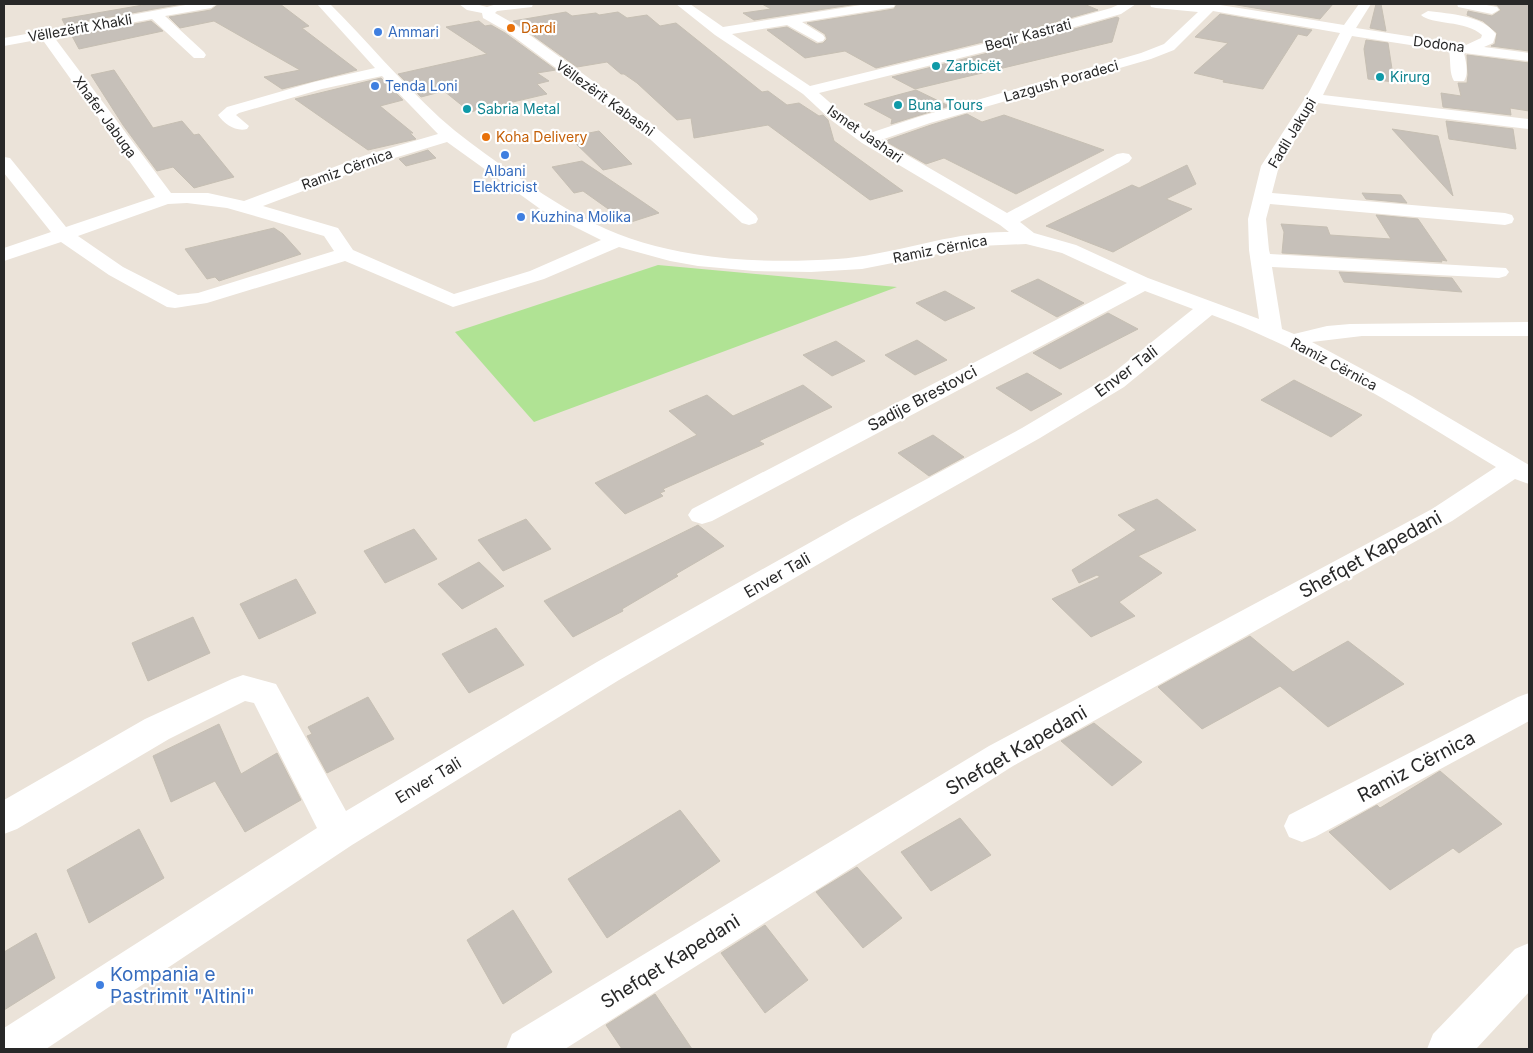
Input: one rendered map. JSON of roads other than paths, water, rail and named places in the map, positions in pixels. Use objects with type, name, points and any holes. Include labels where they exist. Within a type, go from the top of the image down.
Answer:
[{"type":"street","name":"Vëllezërit Xhakli","points":[[4,42],[211,4]]},
{"type":"street","name":"Ramiz Cërnica","points":[[322,4],[384,71],[450,136],[532,197],[563,216],[618,240],[679,256],[730,264],[780,268],[842,265],[893,259],[975,240],[1028,238],[1069,251],[1144,283],[1282,337],[1358,374],[1522,471]]},
{"type":"street","points":[[465,4],[489,11],[494,8],[528,4]]},
{"type":"street","name":"Ismet Jashari","points":[[682,4],[808,92],[836,117],[868,139],[1006,221],[1028,238]]},
{"type":"street","points":[[720,32],[890,4]]},
{"type":"street","name":"Beqir Kastrati","points":[[808,92],[994,45],[1116,11],[1130,4]]},
{"type":"street","name":"Dodona","points":[[1156,4],[1190,8],[1210,6],[1455,48],[1471,48],[1529,57]]},
{"type":"street","name":"Fadil Jakupi","points":[[1282,337],[1261,260],[1257,219],[1262,198],[1270,166],[1313,98],[1348,30],[1365,4]]},
{"type":"street","points":[[1463,4],[1492,10]]},
{"type":"street","name":"Lazgush Poradeci","points":[[868,139],[924,120],[1028,91],[1162,50],[1169,47],[1210,6]]},
{"type":"street","name":"Vëllezërit Kabashi","points":[[489,11],[488,15],[511,28],[646,127],[749,219]]},
{"type":"street","points":[[156,15],[199,55]]},
{"type":"street","points":[[1428,15],[1453,19],[1486,29],[1489,34],[1488,40],[1471,48]]},
{"type":"street","points":[[789,20],[818,38]]},
{"type":"street","name":"Xhafer Jabuqa","points":[[45,34],[166,199]]},
{"type":"street","points":[[1455,48],[1460,62],[1459,78]]},
{"type":"street","points":[[241,126],[226,115],[233,110],[318,85],[384,71]]},
{"type":"street","points":[[1313,98],[1529,124]]},
{"type":"street","name":"Ramiz Cërnica","points":[[245,207],[361,163],[450,136]]},
{"type":"street","points":[[1006,221],[1122,158]]},
{"type":"street","points":[[4,162],[62,234],[116,271],[175,302],[200,299],[346,254]]},
{"type":"street","points":[[4,255],[166,199],[185,196],[207,198],[331,232],[346,254],[453,301],[538,275],[618,240]]},
{"type":"street","points":[[1262,198],[1505,219]]},
{"type":"street","points":[[1261,260],[1498,272]]},
{"type":"street","name":"Sadije Brestovci","points":[[702,514],[1144,283]]},
{"type":"street","name":"Enver Tali","points":[[9,1049],[338,834],[608,671],[862,526],[1031,433],[1116,382],[1209,307]]},
{"type":"street","points":[[1282,337],[1338,330],[1423,328],[1529,329]]},
{"type":"street","name":"Shefqet Kapedani","points":[[527,1049],[1001,756],[1522,471]]},
{"type":"street","points":[[4,818],[157,729],[243,688],[264,693],[338,834]]},
{"type":"street","name":"Ramiz Cërnica","points":[[1302,826],[1529,706]]},
{"type":"street","points":[[1448,1049],[1529,963]]},
{"type":"place","name":"Dardi","points":[[511,28]]},
{"type":"place","name":"Ammari","points":[[378,32]]},
{"type":"place","name":"Zarbicët","points":[[936,66]]},
{"type":"place","name":"Kirurg","points":[[1380,77]]},
{"type":"place","name":"Tenda Loni","points":[[375,86]]},
{"type":"place","name":"Buna Tours","points":[[898,105]]},
{"type":"place","name":"Sabria Metal","points":[[467,109]]},
{"type":"place","name":"Koha Delivery","points":[[486,137]]},
{"type":"place","name":"Albani Elektricist","points":[[505,155]]},
{"type":"place","name":"Kuzhina Molika","points":[[521,217]]},
{"type":"place","name":"Kompania e Pastrimit \"Altini\"","points":[[100,985]]}]
